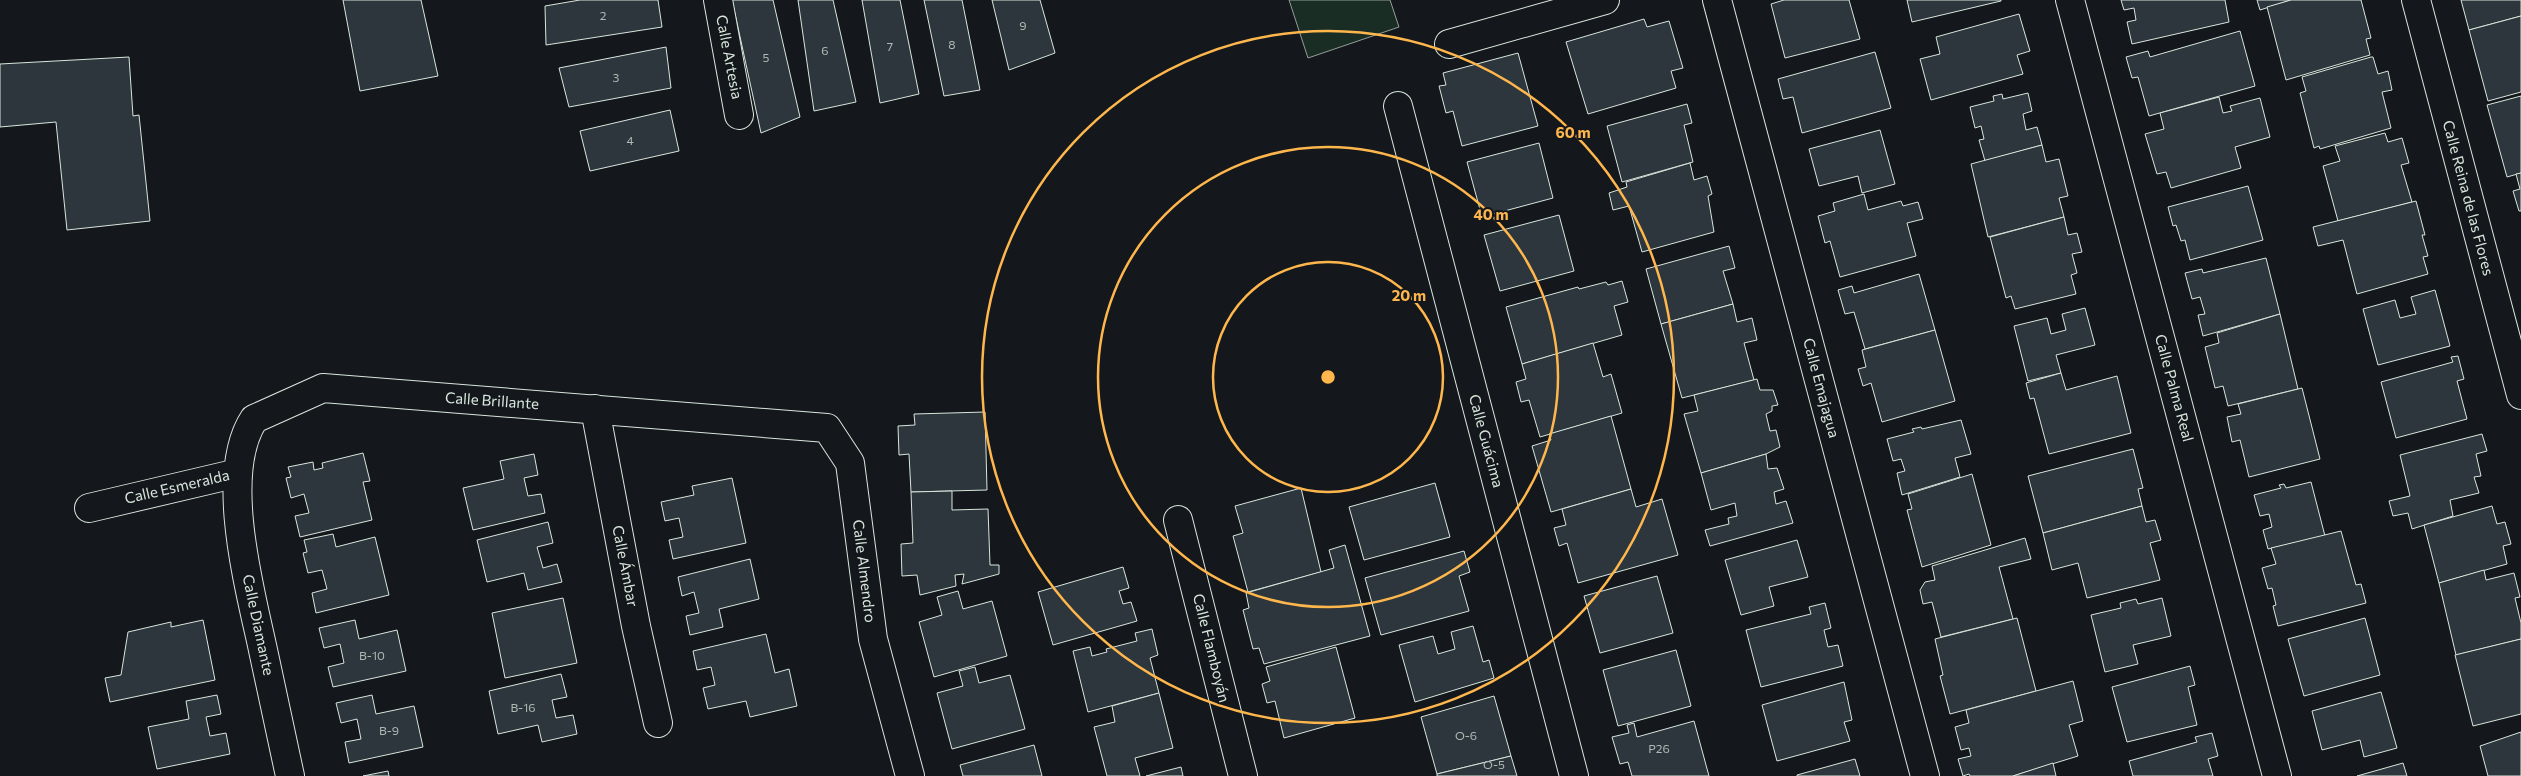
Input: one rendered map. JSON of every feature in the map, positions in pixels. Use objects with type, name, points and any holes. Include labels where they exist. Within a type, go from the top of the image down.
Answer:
[{"type":"street","name":"Calle Artesia","points":[[718,0],[740,115]]},
{"type":"street","points":[[1449,44],[1605,0]]},
{"type":"street","name":"Calle Emajagua","points":[[1717,0],[1925,776]]},
{"type":"street","name":"Calle Palma Real","points":[[2070,0],[2277,776]]},
{"type":"street","name":"Calle Reina de las Flores","points":[[2416,0],[2521,396]]},
{"type":"street","name":"Calle Guácima","points":[[1398,106],[1574,776]]},
{"type":"street","name":"Calle Brillante","points":[[240,460],[254,419],[323,388],[767,422]]},
{"type":"street","name":"Calle Ámbar","points":[[595,409],[636,626],[658,723]]},
{"type":"street","name":"Calle Almendro","points":[[767,422],[827,428],[850,463],[873,640],[910,776]]},
{"type":"street","name":"Calle Esmeralda","points":[[90,508],[240,460]]},
{"type":"street","name":"Calle Diamante","points":[[240,460],[240,519],[245,564],[290,776]]},
{"type":"street","name":"Calle Flamboyán","points":[[1178,520],[1243,776]]},
{"type":"green space","points":[[1289,0],[1390,0],[1399,27],[1308,58]]},
{"type":"building","points":[[343,0],[421,0],[438,76],[360,91]]},
{"type":"building","points":[[580,0],[658,0],[662,27],[546,45],[545,6]]},
{"type":"building","points":[[732,0],[773,0],[800,117],[761,133]]},
{"type":"building","points":[[798,0],[833,0],[856,102],[814,111]]},
{"type":"building","points":[[862,0],[900,0],[919,94],[880,103]]},
{"type":"building","points":[[924,0],[962,0],[980,90],[944,96]]},
{"type":"building","points":[[992,0],[1040,0],[1055,53],[1009,70]]},
{"type":"building","points":[[1784,0],[1849,0],[1860,39],[1785,58],[1771,4]]},
{"type":"building","points":[[1907,0],[2001,0],[2001,1],[1912,22]]},
{"type":"building","points":[[2121,0],[2225,0],[2229,22],[2132,44],[2127,22],[2136,20],[2134,8],[2124,10]]},
{"type":"building","points":[[2257,0],[2291,0],[2260,10]]},
{"type":"building","points":[[2291,0],[2361,0],[2371,38],[2366,39],[2370,55],[2286,80],[2267,7]]},
{"type":"building","points":[[2461,0],[2521,0],[2521,16],[2469,30]]},
{"type":"building","points":[[2019,14],[2030,51],[2017,55],[2023,74],[1931,100],[1920,59],[1940,54],[1936,37]]},
{"type":"building","points":[[2521,16],[2521,92],[2488,101],[2469,30]]},
{"type":"building","points":[[1644,19],[1647,27],[1669,21],[1683,68],[1671,71],[1676,88],[1588,114],[1566,42]]},
{"type":"building","points":[[2240,31],[2255,86],[2149,116],[2138,77],[2132,78],[2126,57],[2148,51],[2150,57]]},
{"type":"building","points":[[666,47],[671,88],[569,107],[559,68]]},
{"type":"building","points":[[1875,52],[1891,108],[1802,133],[1793,97],[1783,99],[1778,79]]},
{"type":"building","points":[[1518,53],[1538,126],[1462,146],[1453,111],[1446,113],[1439,86],[1446,85],[1443,73]]},
{"type":"building","points":[[129,57],[133,116],[139,115],[150,221],[67,230],[56,122],[0,127],[0,64]]},
{"type":"building","points":[[2373,57],[2378,74],[2388,71],[2392,90],[2382,92],[2391,128],[2320,149],[2319,146],[2314,148],[2300,93],[2306,91],[2302,77]]},
{"type":"building","points":[[2028,93],[2032,111],[2023,114],[2026,130],[2037,127],[2042,145],[1985,161],[1979,140],[1984,139],[1981,126],[1975,128],[1970,107],[1994,101],[1993,96],[2002,94],[2003,99]]},
{"type":"building","points":[[2521,96],[2521,173],[2507,177],[2487,105]]},
{"type":"building","points":[[2219,97],[2223,113],[2232,111],[2230,106],[2260,98],[2270,137],[2235,147],[2241,168],[2171,188],[2166,172],[2157,174],[2145,134],[2164,129],[2160,113]]},
{"type":"building","points":[[1687,104],[1692,123],[1684,125],[1693,162],[1622,182],[1607,126]]},
{"type":"building","points":[[670,110],[679,151],[590,171],[580,131]]},
{"type":"building","points":[[1880,130],[1895,184],[1862,193],[1858,176],[1819,186],[1809,149]]},
{"type":"building","points":[[2385,133],[2388,142],[2402,138],[2409,163],[2401,165],[2412,202],[2338,221],[2323,166],[2340,161],[2335,146]]},
{"type":"building","points":[[1539,143],[1553,198],[1482,217],[1467,162]]},
{"type":"building","points":[[2042,145],[2046,162],[2059,159],[2068,196],[2059,198],[2064,217],[1988,237],[1971,164]]},
{"type":"building","points":[[1690,163],[1694,180],[1707,176],[1712,194],[1708,196],[1714,232],[1642,252],[1629,206],[1613,210],[1609,193],[1627,187],[1626,182]]},
{"type":"building","points":[[2521,173],[2521,211],[2519,211],[2513,191],[2520,189],[2516,174]]},
{"type":"building","points":[[2248,186],[2263,240],[2190,260],[2185,240],[2181,241],[2176,225],[2173,226],[2168,207]]},
{"type":"building","points":[[1864,194],[1868,210],[1901,201],[1903,206],[1918,202],[1923,219],[1907,223],[1916,256],[1840,277],[1830,241],[1825,243],[1818,216],[1835,211],[1833,203]]},
{"type":"building","points":[[2416,201],[2425,235],[2422,235],[2428,256],[2423,257],[2428,274],[2357,294],[2343,240],[2318,246],[2313,227]]},
{"type":"building","points":[[1559,215],[1574,271],[1500,291],[1484,235]]},
{"type":"building","points":[[2064,217],[2068,235],[2077,233],[2082,252],[2072,254],[2077,273],[2071,275],[2076,294],[2015,309],[2011,296],[2006,298],[1990,237]]},
{"type":"building","points":[[1729,246],[1735,268],[1723,271],[1733,304],[1661,324],[1646,269]]},
{"type":"building","points":[[2266,258],[2280,314],[2203,336],[2198,315],[2205,314],[2200,297],[2192,299],[2185,273],[2202,269],[2203,273]]},
{"type":"building","points":[[1919,274],[1935,330],[1865,349],[1854,312],[1845,314],[1838,290],[1852,286],[1854,293]]},
{"type":"building","points":[[1622,281],[1628,302],[1614,306],[1622,335],[1522,364],[1506,307],[1578,287],[1579,289],[1606,282],[1608,285]]},
{"type":"building","points":[[2435,290],[2450,346],[2378,365],[2363,309],[2395,300],[2400,318],[2416,314],[2411,297]]},
{"type":"building","points":[[1733,304],[1737,322],[1752,318],[1757,340],[1744,343],[1754,380],[1682,398],[1661,324]]},
{"type":"building","points":[[2085,308],[2095,345],[2056,355],[2061,373],[2028,381],[2014,326],[2047,318],[2051,334],[2066,330],[2062,314]]},
{"type":"building","points":[[2280,314],[2298,389],[2228,406],[2223,386],[2215,388],[2205,347],[2219,343],[2217,333]]},
{"type":"building","points":[[1935,330],[1955,401],[1882,422],[1871,383],[1863,386],[1858,369],[1866,367],[1862,350]]},
{"type":"building","points":[[1593,343],[1603,377],[1611,374],[1622,413],[1540,437],[1529,400],[1521,402],[1516,382],[1526,379],[1522,364]]},
{"type":"building","points":[[2458,356],[2464,379],[2457,381],[2467,419],[2396,438],[2381,382],[2453,362],[2451,357]]},
{"type":"building","points":[[2061,373],[2066,390],[2117,376],[2131,433],[2049,454],[2034,398],[2030,399],[2026,383]]},
{"type":"building","points":[[1757,379],[1760,390],[1773,390],[1778,405],[1772,406],[1772,411],[1766,414],[1770,431],[1776,430],[1780,447],[1766,454],[1701,473],[1684,414],[1698,411],[1694,395]]},
{"type":"building","points":[[2302,388],[2320,459],[2249,477],[2240,440],[2232,442],[2227,417],[2241,414],[2238,404]]},
{"type":"building","points":[[985,412],[987,490],[911,492],[909,454],[899,455],[898,426],[915,425],[914,414]]},
{"type":"building","points":[[1611,416],[1631,489],[1551,512],[1532,446],[1551,440],[1549,434]]},
{"type":"building","points":[[1961,420],[1971,454],[1955,458],[1960,477],[1902,495],[1897,473],[1905,471],[1901,459],[1893,461],[1887,439],[1914,432],[1912,429],[1921,427],[1922,429]]},
{"type":"building","points":[[2482,434],[2487,451],[2476,454],[2481,476],[2474,477],[2479,493],[2450,500],[2453,516],[2412,529],[2408,513],[2393,516],[2389,501],[2410,496],[2400,455]]},
{"type":"building","points":[[2133,449],[2143,488],[2138,489],[2142,506],[2043,533],[2028,476]]},
{"type":"building","points":[[363,453],[370,481],[363,482],[372,520],[300,537],[295,516],[309,513],[304,494],[291,498],[286,478],[291,477],[288,467],[313,462],[314,470],[323,468],[322,463]]},
{"type":"building","points":[[534,454],[538,475],[524,478],[528,496],[541,494],[545,513],[473,530],[463,488],[504,479],[500,461]]},
{"type":"building","points":[[1766,454],[1768,469],[1777,468],[1784,489],[1774,492],[1776,504],[1786,501],[1793,523],[1710,546],[1705,530],[1729,524],[1728,518],[1737,516],[1735,503],[1711,510],[1701,473]]},
{"type":"building","points":[[1972,474],[1991,545],[1922,567],[1907,510],[1912,509],[1908,494]]},
{"type":"building","points":[[732,478],[746,543],[673,559],[669,540],[683,537],[679,518],[665,521],[661,502],[694,495],[692,486]]},
{"type":"building","points":[[2311,482],[2325,536],[2268,549],[2263,530],[2272,527],[2269,514],[2260,516],[2254,495],[2281,488],[2279,485],[2284,484],[2286,488]]},
{"type":"building","points":[[1435,483],[1450,537],[1364,560],[1349,507]]},
{"type":"building","points":[[1301,488],[1321,572],[1248,592],[1233,536],[1243,533],[1235,506]]},
{"type":"building","points":[[1631,489],[1636,507],[1662,499],[1678,555],[1578,583],[1567,543],[1559,546],[1554,528],[1566,525],[1562,509]]},
{"type":"building","points":[[952,491],[952,510],[988,509],[990,565],[999,565],[999,574],[962,584],[964,574],[955,575],[956,586],[920,595],[917,575],[902,576],[901,544],[913,543],[911,492]]},
{"type":"building","points":[[2142,506],[2146,522],[2155,520],[2161,540],[2150,543],[2160,580],[2087,598],[2078,563],[2052,570],[2043,533]]},
{"type":"building","points":[[2492,506],[2497,524],[2505,522],[2511,544],[2503,546],[2507,564],[2439,583],[2424,525]]},
{"type":"building","points":[[548,522],[553,543],[537,547],[543,568],[557,564],[562,582],[528,590],[524,573],[487,582],[477,540]]},
{"type":"building","points":[[2341,531],[2356,585],[2361,584],[2366,603],[2278,626],[2273,606],[2276,605],[2272,588],[2268,589],[2262,568],[2276,564],[2271,548]]},
{"type":"building","points":[[333,534],[336,547],[375,537],[389,595],[316,613],[312,593],[327,589],[322,570],[308,573],[303,553],[307,552],[304,540]]},
{"type":"building","points":[[2025,538],[2031,559],[1999,567],[2013,619],[1941,637],[1932,602],[1923,604],[1920,590],[1925,582],[1935,580],[1932,566]]},
{"type":"building","points":[[1797,540],[1808,577],[1769,587],[1774,606],[1741,615],[1725,560]]},
{"type":"building","points":[[1345,545],[1370,636],[1264,664],[1259,648],[1253,649],[1243,610],[1249,608],[1246,593],[1334,568],[1329,550]]},
{"type":"building","points":[[1464,551],[1470,572],[1459,576],[1469,611],[1381,635],[1365,578]]},
{"type":"building","points":[[750,559],[759,599],[719,609],[723,627],[690,635],[686,616],[699,613],[694,592],[682,596],[678,577]]},
{"type":"building","points":[[1123,567],[1129,588],[1119,591],[1123,604],[1131,602],[1137,621],[1053,645],[1038,592]]},
{"type":"building","points":[[2484,570],[2486,580],[2514,573],[2520,597],[2515,598],[2521,623],[2521,639],[2456,655],[2439,583]]},
{"type":"building","points":[[1657,576],[1673,633],[1600,653],[1584,596]]},
{"type":"building","points":[[958,591],[963,609],[992,601],[1007,656],[934,677],[919,622],[942,615],[937,597]]},
{"type":"building","points":[[563,598],[577,663],[505,678],[492,613]]},
{"type":"building","points":[[2162,598],[2171,636],[2133,645],[2138,664],[2105,672],[2091,615],[2121,608],[2120,603],[2136,599],[2138,604]]},
{"type":"building","points":[[1825,603],[1831,628],[1824,630],[1828,647],[1838,645],[1843,666],[1761,687],[1746,630],[1811,614],[1809,607]]},
{"type":"building","points":[[2017,618],[2036,691],[1950,714],[1940,676],[1943,675],[1935,639]]},
{"type":"building","points":[[2365,618],[2380,675],[2304,696],[2288,639]]},
{"type":"building","points":[[203,620],[215,680],[110,702],[105,678],[121,675],[128,632],[171,622],[171,627]]},
{"type":"building","points":[[355,620],[359,639],[397,630],[406,671],[333,687],[328,667],[344,663],[340,644],[324,648],[319,628]]},
{"type":"building","points":[[1473,626],[1483,662],[1489,660],[1494,678],[1415,702],[1399,645],[1433,636],[1438,654],[1455,649],[1451,632]]},
{"type":"building","points":[[1152,629],[1158,655],[1150,658],[1159,693],[1088,712],[1073,651],[1090,647],[1092,656],[1107,652],[1106,649],[1137,641],[1135,633]]},
{"type":"building","points":[[766,634],[775,673],[789,669],[797,706],[750,717],[746,701],[708,709],[703,688],[715,685],[711,667],[697,670],[693,651]]},
{"type":"building","points":[[2521,639],[2521,714],[2473,726],[2455,655]]},
{"type":"building","points":[[1336,647],[1355,718],[1284,738],[1275,701],[1267,703],[1262,684],[1270,681],[1266,667]]},
{"type":"building","points":[[1676,650],[1691,706],[1618,726],[1603,670]]},
{"type":"building","points":[[2190,666],[2195,685],[2188,687],[2197,725],[2127,742],[2112,687]]},
{"type":"building","points":[[975,667],[979,683],[1010,675],[1025,729],[952,749],[937,693],[963,686],[959,671]]},
{"type":"building","points":[[561,674],[567,697],[552,700],[556,718],[573,715],[577,734],[542,742],[538,725],[498,734],[489,691]]},
{"type":"building","points":[[2073,681],[2083,721],[2069,725],[2078,756],[2013,776],[1970,776],[1969,774],[1963,776],[1958,759],[1971,756],[1969,748],[1961,750],[1955,727],[1969,723],[1966,710]]},
{"type":"building","points":[[1844,682],[1852,720],[1844,722],[1850,741],[1777,761],[1762,705]]},
{"type":"building","points":[[2381,692],[2397,748],[2364,757],[2360,740],[2322,750],[2312,711]]},
{"type":"building","points":[[1159,693],[1173,748],[1135,758],[1140,776],[1107,776],[1094,727],[1115,722],[1112,706]]},
{"type":"building","points":[[217,695],[221,714],[206,717],[210,736],[226,733],[230,754],[157,769],[148,727],[189,719],[186,701]]},
{"type":"building","points":[[372,695],[376,714],[414,706],[423,747],[349,763],[345,742],[361,739],[357,719],[341,723],[336,703]]},
{"type":"building","points":[[1494,696],[1511,756],[1437,774],[1421,717]]},
{"type":"building","points":[[1694,721],[1709,776],[1632,776],[1628,762],[1620,764],[1612,737],[1629,733],[1627,725],[1634,723],[1637,737]]},
{"type":"building","points":[[2521,732],[2521,776],[2488,776],[2480,746]]},
{"type":"building","points":[[2212,733],[2218,756],[2208,759],[2213,776],[2133,776],[2129,761],[2197,742],[2195,737]]},
{"type":"building","points":[[1034,745],[1042,776],[963,776],[960,765]]},
{"type":"building","points":[[1511,756],[1517,776],[1437,776],[1437,774]]},
{"type":"building","points":[[1855,759],[1860,776],[1797,776],[1797,775]]},
{"type":"building","points":[[2053,763],[2056,776],[2013,776]]},
{"type":"building","points":[[2403,763],[2407,776],[2357,776]]},
{"type":"building","points":[[1181,767],[1183,776],[1146,776]]},
{"type":"building","points":[[388,771],[389,776],[363,776]]}]
